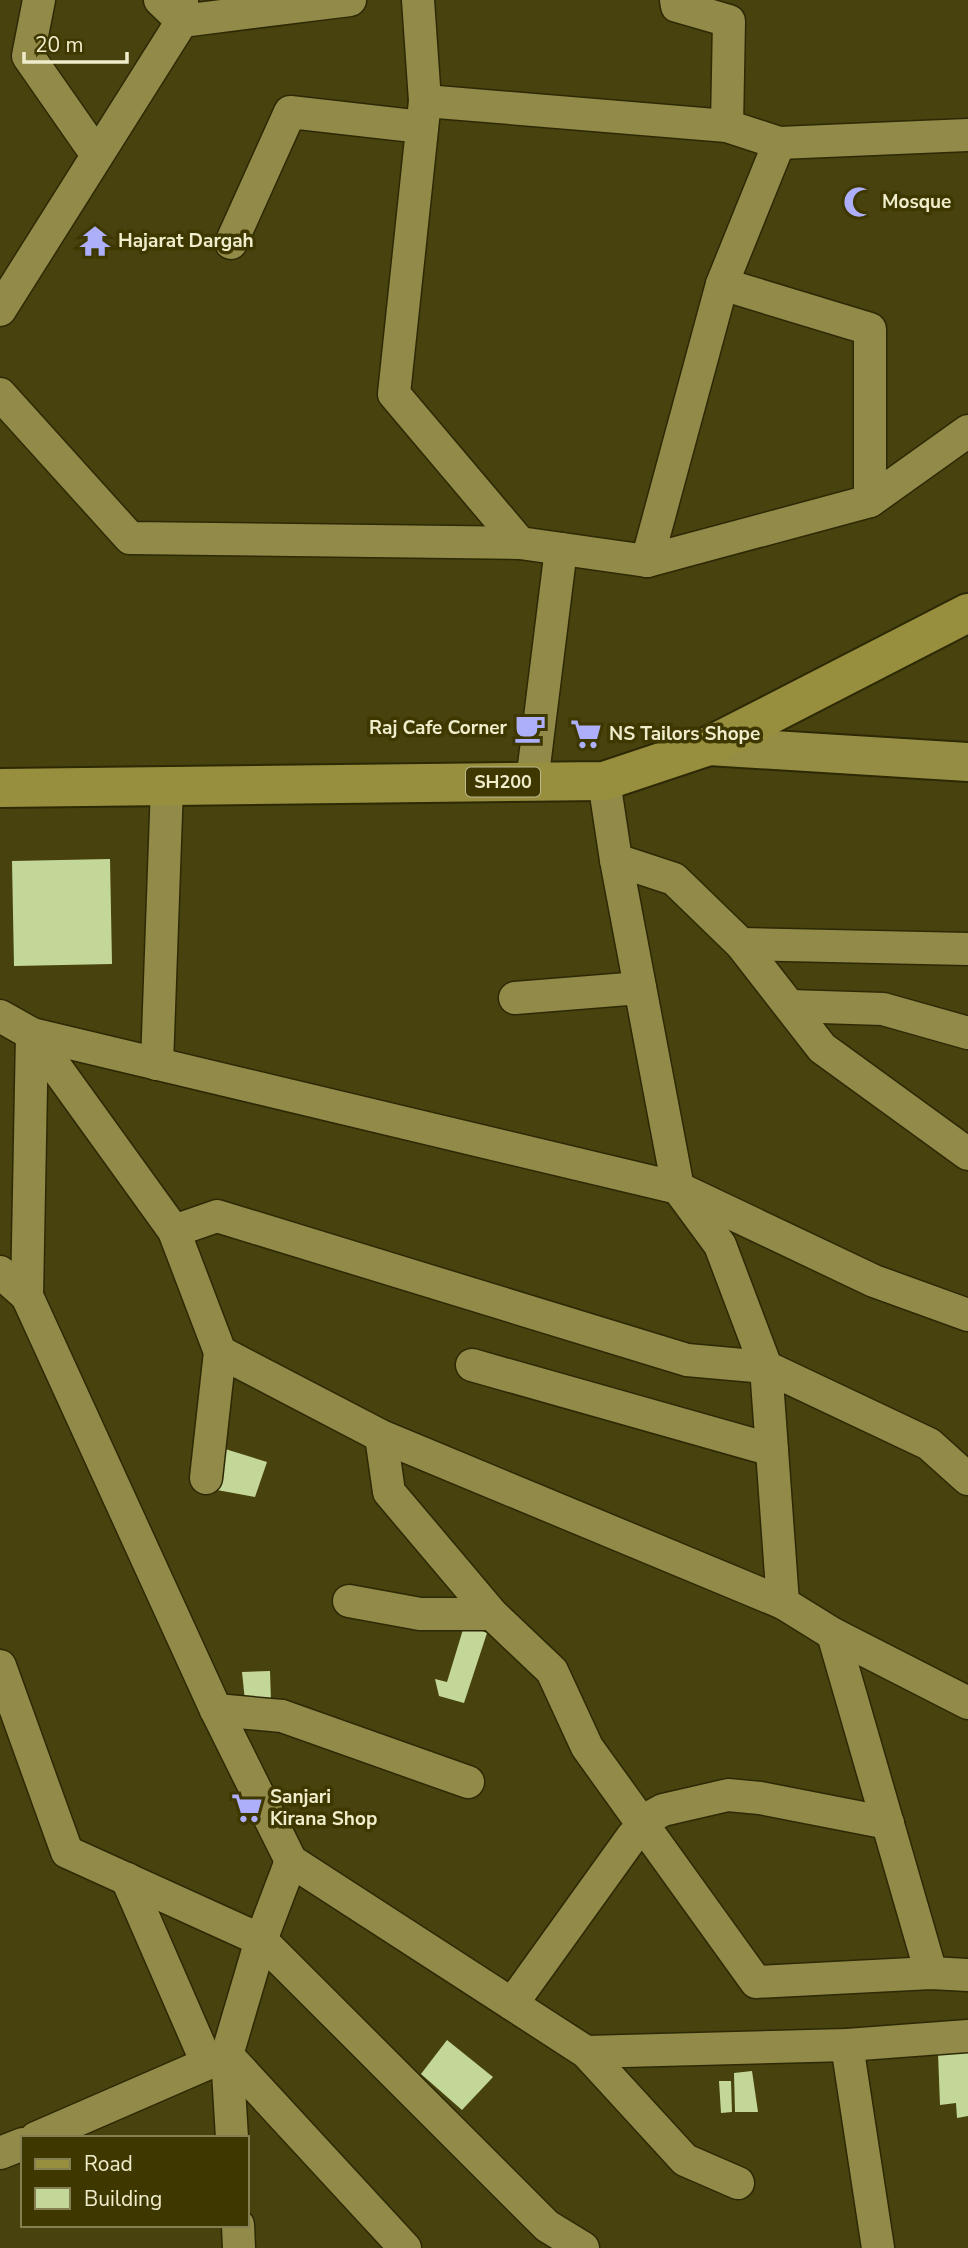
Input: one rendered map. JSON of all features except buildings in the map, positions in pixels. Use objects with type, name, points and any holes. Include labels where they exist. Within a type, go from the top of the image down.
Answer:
[{"type":"main road","name":"SH200","points":[[0,788],[604,781],[709,747],[968,613]]},
{"type":"main road","points":[[709,747],[968,762]]},
{"type":"street","points":[[38,0],[28,55],[97,155]]},
{"type":"street","points":[[0,310],[97,155],[175,7],[350,0]]},
{"type":"street","points":[[418,0],[423,114],[394,394],[520,543]]},
{"type":"street","points":[[676,0],[677,6],[729,21],[727,125]]},
{"type":"street","points":[[231,243],[290,112],[727,125],[779,143],[968,135]]},
{"type":"street","points":[[647,561],[722,284],[779,143]]},
{"type":"street","points":[[722,284],[870,329],[870,501]]},
{"type":"street","points":[[0,394],[130,538],[520,543],[647,561],[870,501],[968,431]]},
{"type":"street","points":[[532,782],[561,549]]},
{"type":"street","points":[[604,781],[616,860],[678,1188],[720,1245],[766,1367],[783,1603]]},
{"type":"street","points":[[157,1064],[167,786]]},
{"type":"street","points":[[616,860],[674,879],[741,944],[822,1048],[968,1154]]},
{"type":"street","points":[[741,944],[968,949]]},
{"type":"street","points":[[515,998],[640,988]]},
{"type":"street","points":[[790,1006],[883,1009],[968,1033]]},
{"type":"street","points":[[0,1016],[32,1034],[678,1188],[874,1280],[968,1315]]},
{"type":"street","points":[[32,1034],[174,1231],[220,1352],[206,1478]]},
{"type":"street","points":[[27,1296],[32,1034]]},
{"type":"street","points":[[174,1231],[217,1216],[687,1360],[766,1367],[929,1444],[968,1453]]},
{"type":"street","points":[[0,1272],[27,1296],[216,1710],[291,1861],[586,2052],[685,2160],[738,2183]]},
{"type":"street","points":[[220,1352],[381,1436],[783,1603],[833,1634],[968,1703]]},
{"type":"street","points":[[472,1365],[772,1450]]},
{"type":"street","points":[[381,1436],[389,1492],[492,1614],[552,1671],[587,1747],[756,1982],[931,1973],[968,1975]]},
{"type":"street","points":[[929,1444],[968,1479]]},
{"type":"street","points":[[349,1601],[420,1614],[492,1614]]},
{"type":"street","points":[[833,1634],[931,1973]]},
{"type":"street","points":[[0,1666],[67,1852],[261,1940],[547,2226],[583,2248]]},
{"type":"street","points":[[216,1710],[282,1716],[468,1782]]},
{"type":"street","points":[[512,2004],[632,1837],[663,1810],[728,1795],[760,1798],[888,1823]]},
{"type":"street","points":[[41,2136],[217,2059],[291,1861]]},
{"type":"street","points":[[127,1880],[217,2059],[232,2136]]},
{"type":"street","points":[[586,2052],[847,2045],[968,2036]]},
{"type":"street","points":[[847,2045],[878,2248]]},
{"type":"street","points":[[217,2059],[405,2248]]},
{"type":"street","points":[[0,2154],[21,2145]]},
{"type":"street","points":[[238,2227],[239,2248]]},
{"type":"place","name":"Mosque","points":[[859,202]]},
{"type":"place","name":"Hajarat Dargah","points":[[95,241]]},
{"type":"place","name":"Raj Cafe Corner","points":[[530,728]]},
{"type":"place","name":"NS Tailors Shope","points":[[586,734]]},
{"type":"place","name":"Sanjari Kirana Shop","points":[[247,1808]]}]
